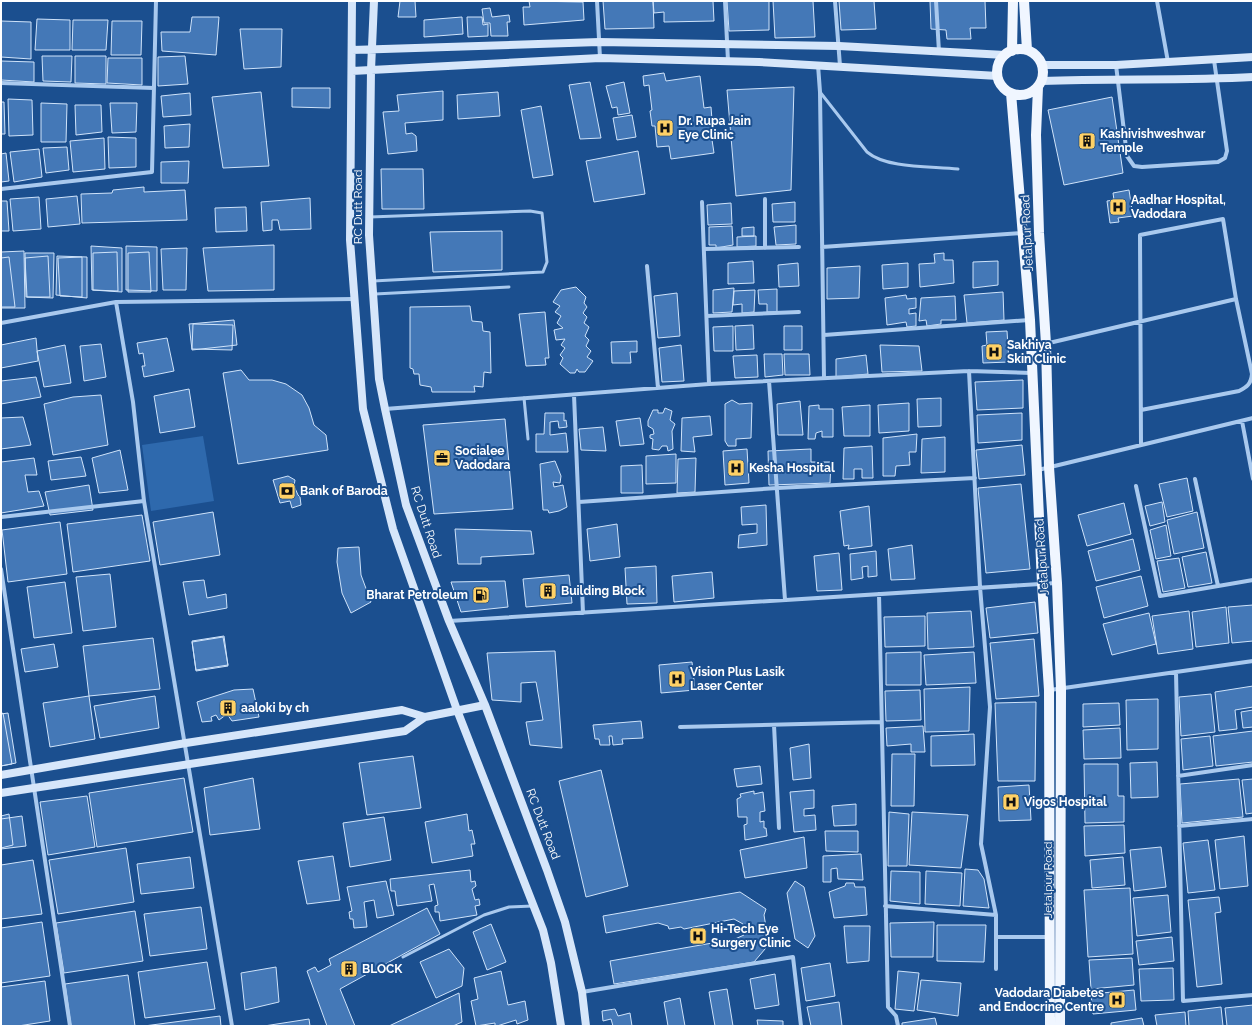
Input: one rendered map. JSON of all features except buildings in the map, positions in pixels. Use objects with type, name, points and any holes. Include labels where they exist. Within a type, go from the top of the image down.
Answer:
[{"type":"main road","name":"RC Dutt Road","points":[[352,1],[350,240],[363,409],[389,518],[457,710],[535,906],[551,963],[561,1026]]},
{"type":"main road","name":"RC Dutt Road","points":[[374,1],[371,70],[370,217],[372,281],[379,379],[385,409],[406,505],[449,621],[485,705],[565,922],[582,992],[586,1026]]},
{"type":"main road","points":[[1013,1],[1009,53],[998,68],[1000,83],[1011,93],[1026,95],[1040,84],[1118,78],[1217,79],[1253,76]]},
{"type":"main road","points":[[1024,1],[1027,50]]},
{"type":"main road","points":[[352,50],[599,42],[839,46],[939,52],[1009,53],[1027,50],[1039,59],[1042,66],[1040,84]]},
{"type":"main road","points":[[1042,66],[1116,66],[1253,57]]},
{"type":"main road","points":[[352,71],[600,58],[818,65],[998,76]]},
{"type":"main road","name":"Jetalpur Road","points":[[1040,84],[1036,134],[1046,344],[1048,467],[1057,583],[1061,689],[1060,1026]]},
{"type":"main road","name":"Jetalpur Road","points":[[1011,93],[1030,320],[1036,470],[1049,690],[1050,1026]]},
{"type":"main road","points":[[1,793],[406,731],[425,717],[485,705]]},
{"type":"main road","points":[[1,775],[186,743],[402,710],[425,717]]},
{"type":"street","points":[[1,189],[152,172],[156,1]]},
{"type":"street","points":[[597,1],[600,58]]},
{"type":"street","points":[[724,1],[728,61]]},
{"type":"street","points":[[835,1],[840,66]]},
{"type":"street","points":[[936,1],[939,52]]},
{"type":"street","points":[[1157,1],[1168,62]]},
{"type":"street","points":[[1116,66],[1127,156],[1134,166],[1142,167],[1218,162],[1225,158],[1227,151],[1214,59]]},
{"type":"street","points":[[818,65],[820,92],[824,378]]},
{"type":"street","points":[[1,83],[154,88]]},
{"type":"street","points":[[765,199],[765,248]]},
{"type":"street","points":[[702,202],[709,384]]},
{"type":"street","points":[[1141,410],[1239,391],[1246,388],[1251,382],[1252,374],[1236,299],[1223,219],[1140,236],[1141,445]]},
{"type":"street","points":[[822,247],[1023,233]]},
{"type":"street","points":[[704,249],[798,247]]},
{"type":"street","points":[[648,266],[658,388]]},
{"type":"street","points":[[1,323],[116,302],[355,299]]},
{"type":"street","points":[[1031,347],[1236,299]]},
{"type":"street","points":[[116,302],[133,402],[144,501],[186,743],[188,764],[232,1026]]},
{"type":"street","points":[[707,316],[799,312]]},
{"type":"street","points":[[824,335],[1030,320]]},
{"type":"street","points":[[385,409],[709,384],[969,371],[1032,373]]},
{"type":"street","points":[[969,371],[980,587],[990,707],[981,844],[996,915],[996,969]]},
{"type":"street","points":[[769,381],[785,600]]},
{"type":"street","points":[[574,395],[584,612]]},
{"type":"street","points":[[1036,470],[1253,418]]},
{"type":"street","points":[[1242,421],[1253,479]]},
{"type":"street","points":[[579,502],[777,488],[975,478]]},
{"type":"street","points":[[1195,479],[1218,586]]},
{"type":"street","points":[[1136,486],[1160,596],[1253,580]]},
{"type":"street","points":[[1,517],[144,501]]},
{"type":"street","points":[[1,569],[70,1026]]},
{"type":"street","points":[[449,621],[1057,583]]},
{"type":"street","points":[[878,594],[888,1007],[896,1016],[898,1026]]},
{"type":"street","points":[[1049,690],[1253,661]]},
{"type":"street","points":[[1176,672],[1183,1001],[1253,995]]},
{"type":"street","points":[[680,727],[881,722]]},
{"type":"street","points":[[774,725],[779,828]]},
{"type":"street","points":[[1178,776],[1253,764]]},
{"type":"street","points":[[1179,826],[1253,819]]},
{"type":"street","points":[[885,906],[996,915]]},
{"type":"street","points":[[996,937],[1049,937]]},
{"type":"street","points":[[582,992],[794,957],[801,1026]]},
{"type":"lane","points":[[820,92],[867,152],[874,158],[888,163],[958,169]]},
{"type":"lane","points":[[370,217],[530,211],[542,213],[547,262],[543,272],[372,281]]},
{"type":"lane","points":[[373,294],[509,287]]},
{"type":"lane","points":[[524,398],[528,439]]},
{"type":"lane","points":[[403,958],[484,915],[509,907],[535,906]]},
{"type":"shaded area","points":[[203,436],[214,501],[151,511],[142,445]]},
{"type":"place","name":"Dr. Rupa Jain Eye Clinic","points":[[665,128]]},
{"type":"place","name":"Kashivishweshwar Temple","points":[[1087,141]]},
{"type":"place","name":"Aadhar Hospital, Vadodara","points":[[1118,207]]},
{"type":"place","name":"Sakhiya Skin Clinic","points":[[994,352]]},
{"type":"place","name":"Socialee Vadodara","points":[[442,458]]},
{"type":"place","name":"Kesha Hospital","points":[[736,468]]},
{"type":"place","name":"Bank of Baroda","points":[[287,491]]},
{"type":"place","name":"Building Block","points":[[548,591]]},
{"type":"place","name":"Bharat Petroleum","points":[[481,595]]},
{"type":"place","name":"Vision Plus Lasik Laser Center","points":[[677,679]]},
{"type":"place","name":"aaloki by ch","points":[[228,708]]},
{"type":"place","name":"Vigos Hospital","points":[[1011,802]]},
{"type":"place","name":"Hi-Tech Eye Surgery Clinic","points":[[698,936]]},
{"type":"place","name":"BLOCK","points":[[349,969]]},
{"type":"place","name":"Vadodara Diabetes and Endocrine Centre","points":[[1117,1000]]}]
